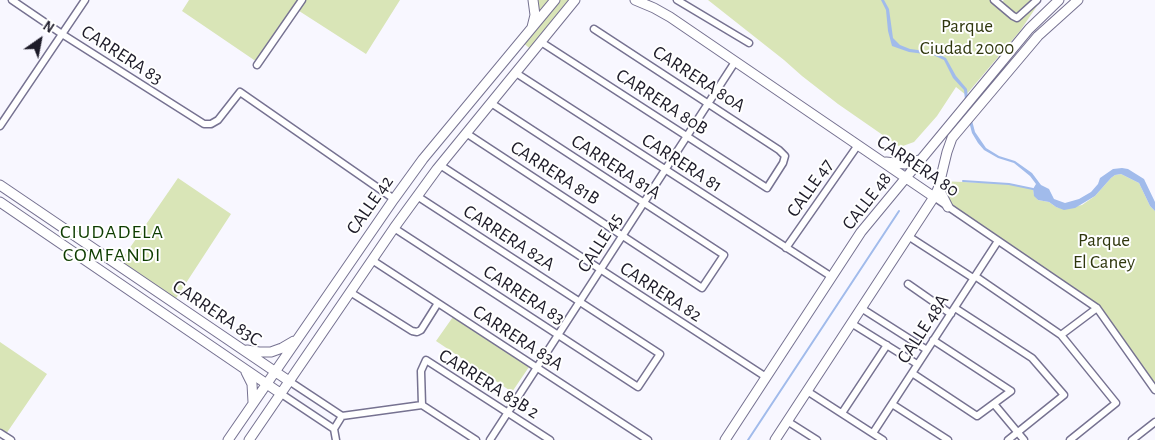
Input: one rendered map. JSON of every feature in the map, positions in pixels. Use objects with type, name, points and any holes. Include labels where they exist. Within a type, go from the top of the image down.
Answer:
[{"type":"street","name":"CARRERA 83","points":[[12,0],[204,124],[210,124],[218,120],[240,92],[394,199]]},
{"type":"street","points":[[0,126],[84,0]]},
{"type":"street","points":[[257,65],[302,0]]},
{"type":"street","points":[[531,29],[534,15],[533,0]]},
{"type":"street","name":"CALLE 42","points":[[228,440],[428,152],[555,0]]},
{"type":"street","name":"CALLE 42","points":[[249,440],[417,196],[440,165],[575,0]]},
{"type":"street","name":"CARRERA 80","points":[[635,0],[670,17],[1097,308],[1155,390]]},
{"type":"street","points":[[677,0],[749,43]]},
{"type":"street","points":[[994,0],[1012,16],[1017,18],[1037,0]]},
{"type":"street","name":"CALLE 48","points":[[725,440],[861,232],[1030,30],[1059,0]]},
{"type":"street","points":[[775,440],[934,197],[940,181],[946,152],[952,138],[1038,36],[1078,0]]},
{"type":"street","name":"CARRERA 80A","points":[[594,28],[779,150],[785,156],[784,163],[767,188]]},
{"type":"street","name":"CARRERA 80B","points":[[541,42],[767,188]]},
{"type":"street","name":"CALLE 45","points":[[490,440],[735,62]]},
{"type":"street","name":"CARRERA 81","points":[[516,73],[832,277]]},
{"type":"street","name":"CARRERA 81A","points":[[491,103],[724,255],[702,288]]},
{"type":"street","name":"CARRERA 81B","points":[[466,134],[702,288]]},
{"type":"street","name":"CALLE 47","points":[[786,248],[858,145]]},
{"type":"street","points":[[882,161],[905,164],[922,159]]},
{"type":"street","name":"CARRERA 82","points":[[440,165],[766,377]]},
{"type":"street","points":[[940,181],[940,191],[948,206]]},
{"type":"street","name":"CARRERA 83C","points":[[0,184],[342,416]]},
{"type":"street","name":"CARRERA 82A","points":[[417,196],[660,354],[638,387]]},
{"type":"street","name":"CARRERA 83C","points":[[0,202],[334,429]]},
{"type":"street","name":"CARRERA 83","points":[[394,228],[638,387]]},
{"type":"street","points":[[908,236],[1061,335],[1116,403],[1070,440]]},
{"type":"street","name":"CALLE 48A","points":[[873,433],[998,241]]},
{"type":"street","points":[[100,270],[105,271],[109,268],[109,259]]},
{"type":"street","name":"CARRERA 83A","points":[[372,260],[648,440]]},
{"type":"street","points":[[129,290],[127,285],[129,281],[137,278]]},
{"type":"street","points":[[908,284],[1032,358],[1064,396],[1008,440]]},
{"type":"street","points":[[350,292],[407,329],[417,332],[424,326],[438,303]]},
{"type":"street","points":[[861,308],[927,350]]},
{"type":"street","points":[[1061,335],[1097,308]]},
{"type":"street","points":[[851,323],[917,364]]},
{"type":"street","points":[[236,345],[247,350],[271,352],[287,345],[301,334]]},
{"type":"street","points":[[912,373],[977,416],[1011,391],[933,340]]},
{"type":"street","points":[[842,413],[887,345]]},
{"type":"street","name":"CARRERA 83B 2","points":[[422,405],[421,371],[426,360],[550,440]]},
{"type":"street","points":[[241,366],[246,371],[252,384],[254,391],[252,404]]},
{"type":"street","points":[[807,391],[883,440]]},
{"type":"street","points":[[892,404],[948,440]]},
{"type":"street","points":[[994,404],[1024,440]]},
{"type":"street","points":[[336,440],[334,429],[342,416],[422,405],[476,440]]},
{"type":"street","points":[[787,421],[817,440]]},
{"type":"street","points":[[1132,440],[1155,422]]},
{"type":"street","points":[[0,433],[11,440]]},
{"type":"green space","points":[[189,0],[298,0],[257,62],[182,11]]},
{"type":"green space","points":[[302,0],[400,0],[366,54],[296,9]]},
{"type":"green space","points":[[533,0],[575,0],[533,51],[522,42],[531,29]]},
{"type":"green space","name":"Parque Ciudad 2000","points":[[708,0],[994,0],[999,4],[1004,0],[1041,0],[1020,31],[966,95],[956,87],[937,116],[914,142],[900,147],[838,104]]},
{"type":"green space","name":"Parque El Caney","points":[[1121,174],[1139,183],[1150,206],[1155,211],[1155,390],[1097,308],[948,207],[940,181],[1009,184],[1033,189],[1034,195],[1038,200],[1049,202],[1056,207],[1064,209],[1082,205],[1095,196],[1111,178]]},
{"type":"green space","points":[[178,178],[231,214],[173,303],[118,265]]},
{"type":"green space","points":[[455,314],[531,364],[512,392],[436,341]]},
{"type":"green space","points":[[0,342],[47,374],[6,434],[0,430]]},
{"type":"water","points":[[881,0],[884,0],[889,9],[893,38],[900,45],[910,49],[934,52],[946,58],[956,76],[967,89],[969,109],[975,132],[986,148],[999,156],[1015,161],[1032,173],[1041,185],[1049,189],[1054,199],[1065,203],[1079,199],[1091,192],[1098,184],[1100,178],[1113,169],[1128,169],[1144,179],[1155,202],[1155,211],[1150,206],[1139,183],[1121,174],[1115,175],[1095,196],[1075,208],[1064,210],[1049,202],[1038,200],[1034,196],[1033,189],[1036,184],[1030,176],[1014,163],[998,158],[984,150],[978,143],[972,133],[966,110],[964,90],[953,78],[944,60],[933,55],[909,52],[892,46],[886,10]]},
{"type":"waterway","points":[[963,181],[1009,184],[1033,189]]},
{"type":"waterway","points":[[748,440],[899,211]]},
{"type":"district","name":"CIUDADELA COMFANDI","points":[[112,244]]}]
